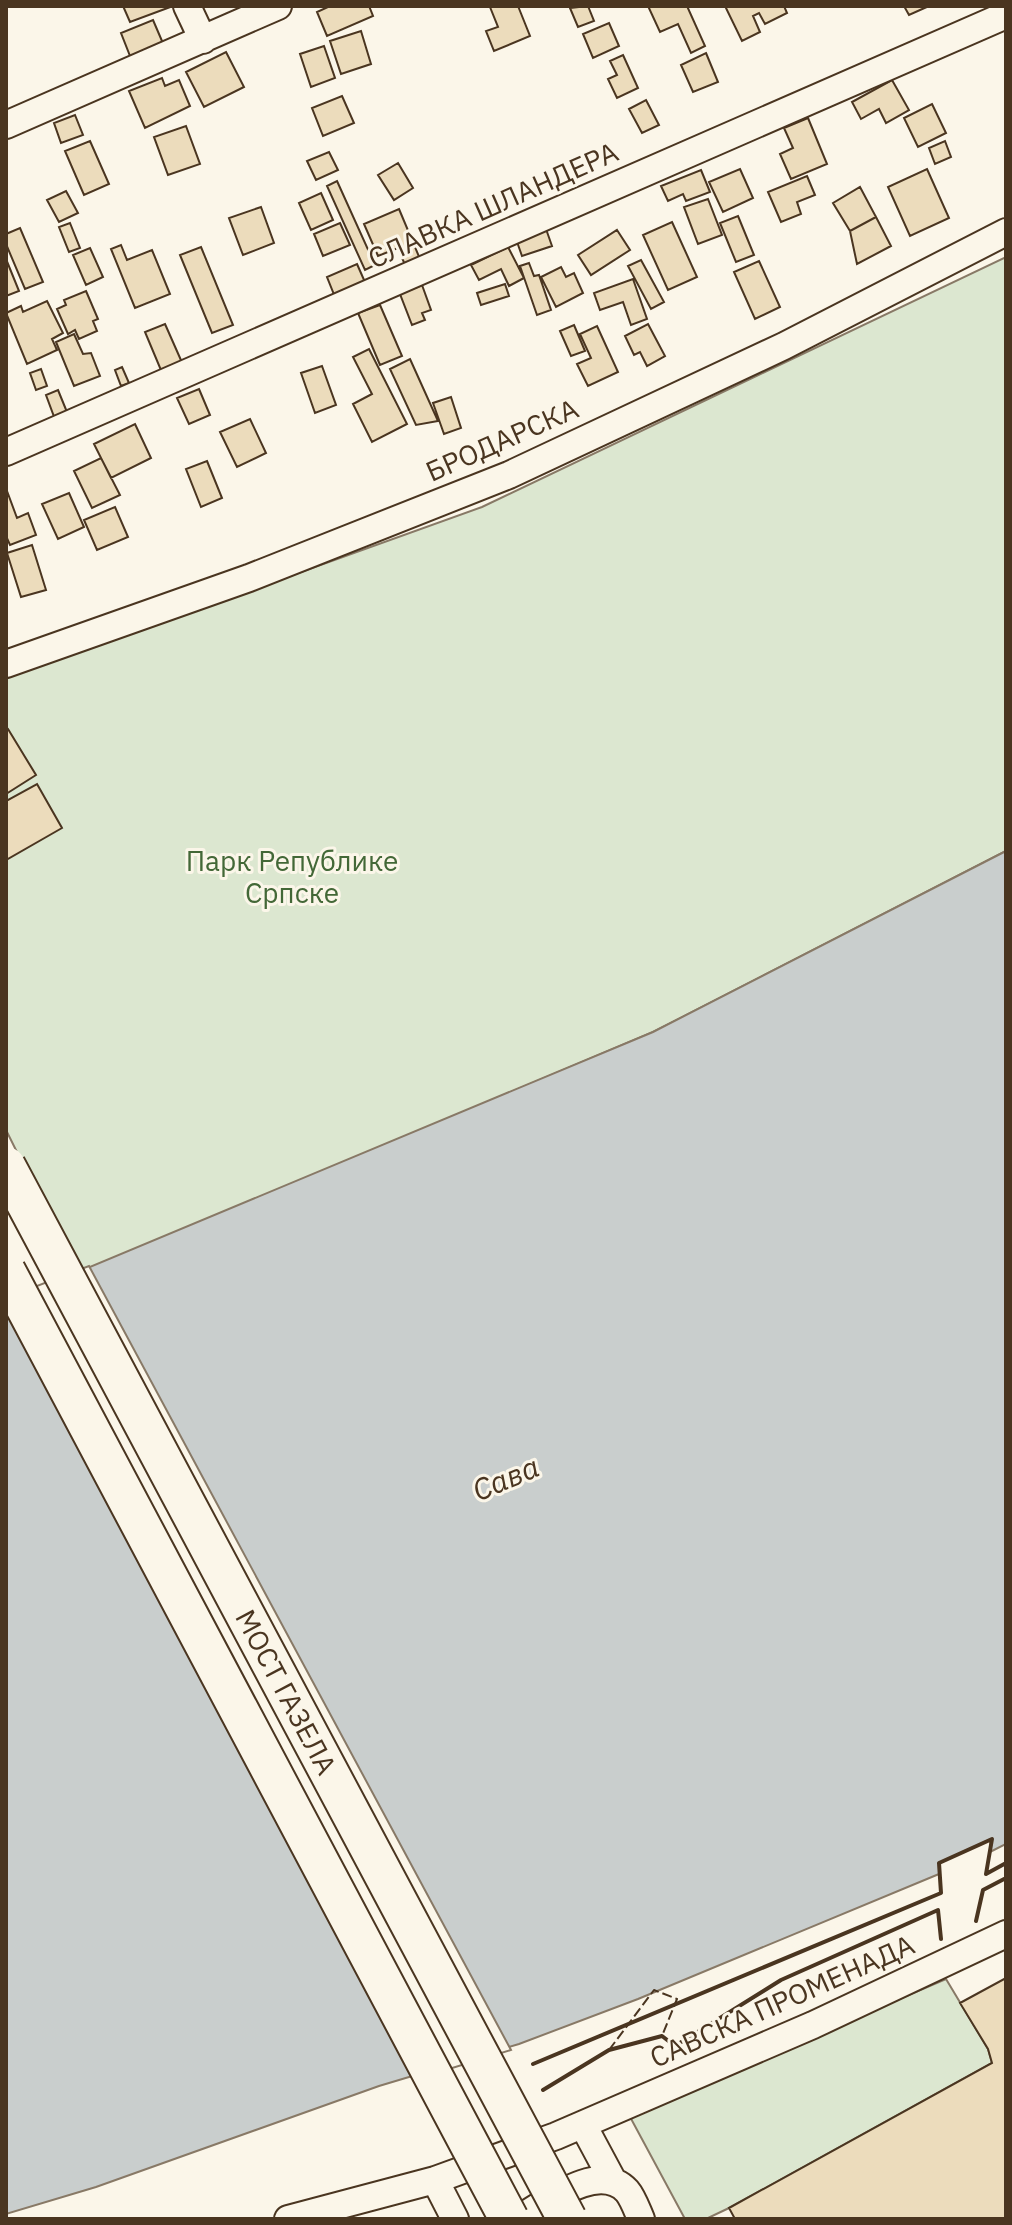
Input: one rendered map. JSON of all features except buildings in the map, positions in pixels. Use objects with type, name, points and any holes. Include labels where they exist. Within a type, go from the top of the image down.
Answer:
[{"type":"highway","name":"МОСТ ГАЗЕЛА","points":[[6,1166],[567,2219]]},
{"type":"highway","name":"МОСТ ГАЗЕЛА","points":[[6,1271],[509,2219]]},
{"type":"street","points":[[187,6],[203,40]]},
{"type":"street","points":[[6,125],[278,6]]},
{"type":"street","name":"СЛАВКА ШЛАНДЕРА","points":[[6,452],[1006,15]]},
{"type":"street","name":"БРОДАРСКА","points":[[6,664],[249,578],[509,475],[784,346],[1006,232]]},
{"type":"street","name":"САВСКА ПРОМЕНАДА","points":[[288,2219],[435,2180],[583,2125],[813,2025],[1006,1934]]},
{"type":"street","points":[[583,2125],[613,2181],[627,2191],[641,2219]]},
{"type":"street","points":[[435,2180],[455,2219]]},
{"type":"street","points":[[518,2219],[584,2183],[613,2181]]},
{"type":"green space","name":"Парк Републике Српске","points":[[1006,257],[1006,851],[653,1032],[78,1275],[6,1130],[6,678],[482,507]]},
{"type":"green space","points":[[946,1979],[988,2049],[992,2063],[729,2208],[706,2219],[685,2219],[629,2115]]},
{"type":"water","name":"Сава","points":[[1006,851],[1006,1844],[990,1852],[991,1839],[939,1863],[939,1874],[638,1999],[519,2044],[379,2086],[96,2187],[6,2214],[6,1302],[653,1032]]},
{"type":"pier","points":[[89,1266],[511,2050],[426,2076],[16,1294]]},
{"type":"fence","points":[[609,2050],[654,1990],[677,1999],[662,2036]]},
{"type":"wall","points":[[533,2064],[941,1893],[939,1863],[992,1839],[986,1874],[1006,1863]]},
{"type":"wall","points":[[976,1921],[983,1890],[1006,1878]]},
{"type":"wall","points":[[543,2090],[609,2050],[662,2036],[675,2046],[781,1980],[938,1910],[941,1939]]}]
